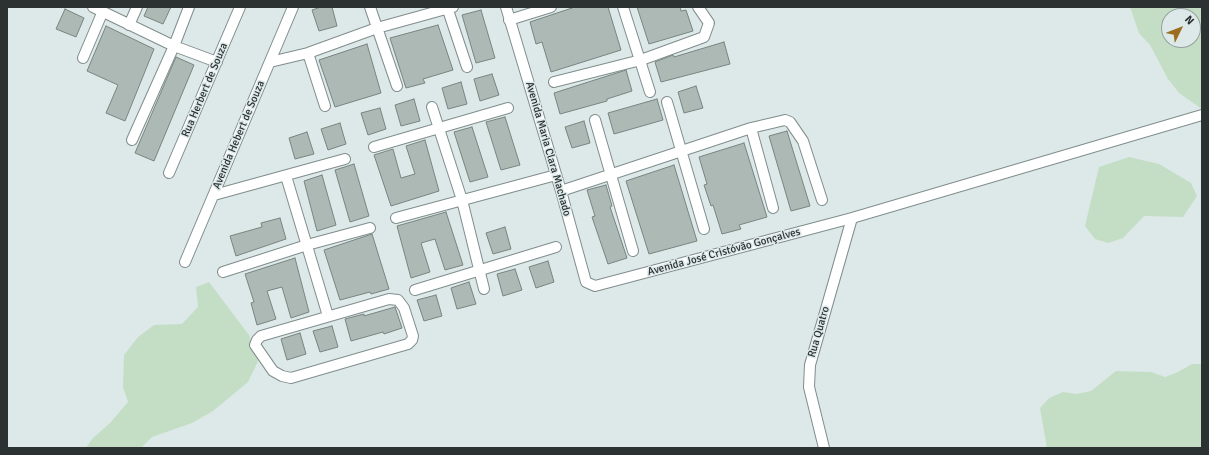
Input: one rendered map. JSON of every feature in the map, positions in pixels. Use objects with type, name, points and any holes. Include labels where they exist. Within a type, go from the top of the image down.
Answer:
[{"type":"street","points":[[93,7],[174,46],[217,62]]},
{"type":"street","points":[[129,25],[138,7]]},
{"type":"street","points":[[132,140],[174,46],[189,7]]},
{"type":"street","name":"Rua Herbert de Souza","points":[[169,172],[240,7]]},
{"type":"street","name":"Avenida Hebert de Souza","points":[[185,262],[293,7]]},
{"type":"street","points":[[370,7],[397,86]]},
{"type":"street","name":"Avenida Maria Clara Machado","points":[[506,7],[561,191],[586,282],[595,286]]},
{"type":"street","points":[[509,20],[551,7]]},
{"type":"street","points":[[624,7],[650,92]]},
{"type":"street","points":[[554,82],[640,60],[704,38],[709,23],[698,7]]},
{"type":"street","points":[[270,62],[308,52],[376,28],[449,8],[467,67]]},
{"type":"street","points":[[83,58],[103,12]]},
{"type":"street","points":[[308,52],[325,106]]},
{"type":"street","points":[[666,102],[682,151],[704,229]]},
{"type":"street","points":[[432,107],[462,200],[484,290]]},
{"type":"street","points":[[374,147],[508,108]]},
{"type":"street","name":"Avenida José Cristóvão Gonçalves","points":[[595,286],[852,218],[1202,115]]},
{"type":"street","points":[[595,120],[633,251]]},
{"type":"street","points":[[561,191],[751,128],[785,120],[790,122],[803,141],[822,200]]},
{"type":"street","points":[[751,128],[773,208]]},
{"type":"street","points":[[214,195],[345,159]]},
{"type":"street","points":[[396,218],[556,175]]},
{"type":"street","points":[[286,176],[328,316]]},
{"type":"street","name":"Rua Quatro","points":[[824,448],[809,387],[809,373],[852,218]]},
{"type":"street","points":[[223,272],[370,228]]},
{"type":"street","points":[[415,290],[556,247]]},
{"type":"street","points":[[389,299],[398,300],[404,308],[413,336],[412,340],[408,344],[291,378],[282,376],[273,371],[255,345],[261,336],[328,316],[389,299]]},
{"type":"green space","points":[[1130,7],[1202,7],[1202,109],[1179,93],[1168,79],[1150,45],[1139,33]]},
{"type":"green space","points":[[1129,157],[1159,164],[1191,183],[1197,196],[1183,217],[1144,216],[1123,238],[1108,243],[1095,239],[1085,226],[1099,167]]},
{"type":"green space","points":[[209,282],[249,335],[258,361],[248,382],[213,411],[192,423],[152,437],[141,448],[86,448],[92,439],[110,423],[128,402],[123,387],[124,355],[138,337],[154,325],[182,324],[198,307],[196,287]]},
{"type":"green space","points":[[1192,364],[1202,364],[1202,448],[1047,448],[1040,408],[1049,398],[1063,392],[1077,394],[1091,391],[1116,371],[1151,372],[1165,377]]},
{"type":"building","points":[[148,7],[171,7],[163,24],[144,16]]},
{"type":"building","points":[[321,7],[332,7],[337,26],[319,31],[312,10]]},
{"type":"building","points":[[575,7],[608,7],[621,50],[551,72],[542,42],[536,44],[530,22]]},
{"type":"building","points":[[637,7],[680,7],[681,11],[686,10],[693,31],[649,44]]},
{"type":"building","points":[[65,9],[84,18],[76,37],[56,29]]},
{"type":"building","points":[[481,10],[495,58],[476,63],[462,15]]},
{"type":"building","points":[[438,25],[453,70],[423,79],[425,83],[406,88],[390,38]]},
{"type":"building","points":[[106,26],[154,49],[125,121],[106,113],[118,85],[87,71]]},
{"type":"building","points":[[724,42],[730,64],[661,82],[655,62],[673,55],[674,57]]},
{"type":"building","points":[[367,44],[381,93],[335,107],[319,60]]},
{"type":"building","points":[[176,57],[194,65],[154,161],[135,153]]},
{"type":"building","points":[[626,70],[632,91],[607,99],[607,101],[560,114],[554,93]]},
{"type":"building","points":[[492,74],[499,95],[480,101],[474,79]]},
{"type":"building","points":[[461,82],[467,104],[448,109],[442,88]]},
{"type":"building","points":[[696,86],[703,108],[684,113],[678,92]]},
{"type":"building","points":[[414,99],[420,121],[401,126],[395,105]]},
{"type":"building","points":[[657,99],[663,120],[614,134],[608,113]]},
{"type":"building","points":[[380,108],[386,129],[368,135],[361,113]]},
{"type":"building","points":[[505,117],[520,165],[501,170],[486,122]]},
{"type":"building","points":[[584,121],[590,143],[572,148],[565,127]]},
{"type":"building","points":[[340,123],[346,144],[328,150],[321,129]]},
{"type":"building","points":[[472,127],[488,177],[470,182],[454,132]]},
{"type":"building","points":[[787,131],[810,206],[791,211],[769,136]]},
{"type":"building","points":[[307,132],[314,154],[295,159],[289,138]]},
{"type":"building","points":[[425,140],[439,191],[391,206],[374,155],[393,149],[401,178],[415,174],[406,146]]},
{"type":"building","points":[[744,143],[767,217],[739,225],[741,229],[722,234],[713,205],[711,206],[704,185],[707,184],[699,157]]},
{"type":"building","points":[[354,164],[369,216],[350,222],[335,170]]},
{"type":"building","points":[[674,165],[697,241],[649,254],[626,181]]},
{"type":"building","points":[[322,175],[336,225],[317,231],[304,181]]},
{"type":"building","points":[[606,185],[612,206],[610,207],[627,258],[608,264],[592,217],[595,216],[587,190]]},
{"type":"building","points":[[446,212],[463,265],[445,270],[435,239],[421,243],[430,272],[411,278],[397,226]]},
{"type":"building","points":[[280,218],[286,239],[236,256],[230,236],[262,227],[261,223]]},
{"type":"building","points":[[505,227],[511,249],[493,254],[486,233]]},
{"type":"building","points":[[372,234],[389,289],[371,294],[370,292],[340,300],[324,250]]},
{"type":"building","points":[[295,258],[309,312],[291,318],[282,287],[267,291],[276,319],[257,325],[251,303],[254,302],[245,274]]},
{"type":"building","points":[[548,261],[554,282],[536,288],[529,267]]},
{"type":"building","points":[[515,269],[522,290],[503,296],[497,274]]},
{"type":"building","points":[[469,282],[476,304],[457,309],[451,288]]},
{"type":"building","points":[[436,295],[442,316],[424,321],[417,300]]},
{"type":"building","points":[[395,307],[402,328],[384,334],[383,332],[351,341],[345,319],[364,314],[364,316]]},
{"type":"building","points":[[332,326],[338,347],[320,352],[313,331]]},
{"type":"building","points":[[300,333],[306,354],[287,360],[281,339]]}]
